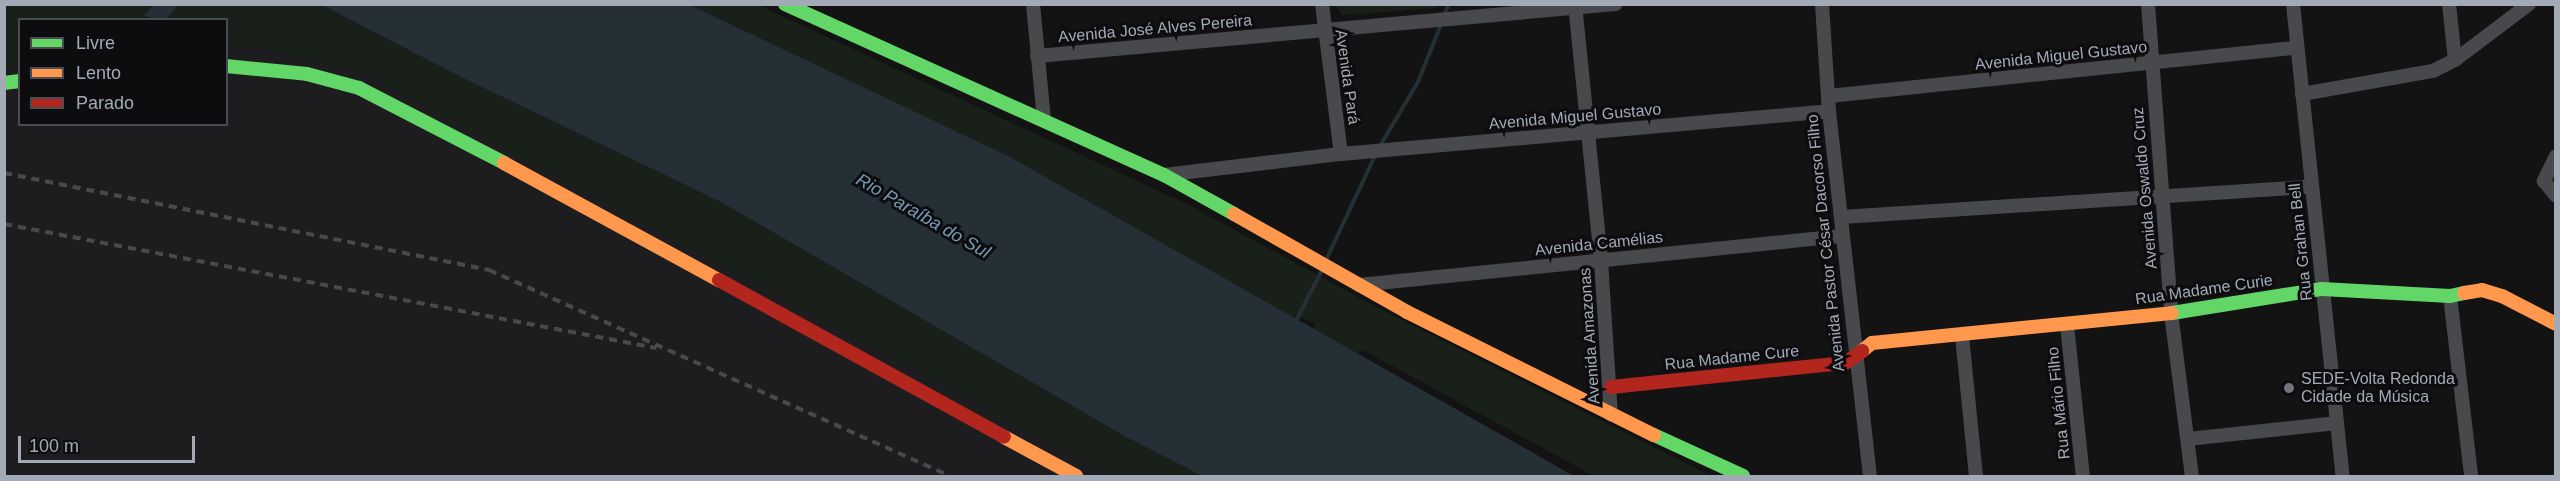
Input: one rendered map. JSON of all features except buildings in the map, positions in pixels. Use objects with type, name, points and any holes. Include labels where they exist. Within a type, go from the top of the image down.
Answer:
[{"type":"street","points":[[785,4],[1164,175],[1359,285],[1611,415],[1743,477]]},
{"type":"street","points":[[1033,4],[1044,120]]},
{"type":"street","name":"Avenida Pará","points":[[1322,4],[1341,154]]},
{"type":"street","points":[[1575,7],[1616,4]]},
{"type":"street","name":"Avenida Pastor César Dacorso Filho","points":[[1822,4],[1829,96],[1828,111],[1842,218],[1854,359],[1870,477]]},
{"type":"street","name":"Avenida Oswaldo Cruz","points":[[2148,4],[2150,64],[2164,193],[2171,313],[2192,477]]},
{"type":"street","name":"Rua Grahan Bell","points":[[2293,4],[2343,477]]},
{"type":"street","points":[[2449,4],[2454,60]]},
{"type":"street","points":[[2302,94],[2405,78],[2433,71],[2454,60],[2529,4]]},
{"type":"street","name":"Avenida José Alves Pereira","points":[[1037,56],[1575,7]]},
{"type":"street","name":"Avenida Amazonas","points":[[1575,7],[1601,261],[1611,387],[1611,415]]},
{"type":"street","name":"Avenida Miguel Gustavo","points":[[1829,96],[2296,48]]},
{"type":"street","points":[[228,66],[307,74],[359,88],[413,113],[1076,477]]},
{"type":"street","name":"Avenida Miguel Gustavo","points":[[1341,154],[1828,111]]},
{"type":"street","points":[[1164,175],[1341,154]]},
{"type":"street","points":[[2556,156],[2545,174],[2546,189],[2556,196]]},
{"type":"street","points":[[1842,218],[2164,193],[2312,187]]},
{"type":"street","name":"Avenida Camélias","points":[[1359,285],[1843,236]]},
{"type":"street","name":"Rua Madame Curie","points":[[1854,359],[1872,343],[1962,336],[2171,313],[2322,290],[2450,296],[2482,290],[2502,296],[2556,324]]},
{"type":"street","points":[[2450,296],[2471,477]]},
{"type":"street","name":"Rua Mário Filho","points":[[2067,325],[2083,477]]},
{"type":"street","points":[[1962,336],[1977,477]]},
{"type":"street","name":"Rua Madame Cure","points":[[1611,387],[1845,363],[1854,359]]},
{"type":"street","points":[[2188,439],[2337,423]]},
{"type":"shaded area","points":[[4,5],[322,5],[1202,476],[5,476]]},
{"type":"shaded area","points":[[5,5],[153,5],[145,16],[152,18],[18,18],[18,65],[5,66]]},
{"type":"shaded area","points":[[178,5],[322,5],[461,77],[721,202],[1121,434],[1202,476],[1112,476],[367,74],[258,46],[228,48],[228,18],[168,18]]},
{"type":"shaded area","points":[[682,5],[758,5],[1189,205],[1380,309],[1711,476],[1594,476],[1363,350],[1334,370],[1306,357],[1315,323],[1296,315],[1279,335]]},
{"type":"shaded area","points":[[1336,5],[1438,5],[1437,8],[1342,15]]},
{"type":"water","points":[[153,4],[178,5],[168,18],[144,16]]},
{"type":"water","name":"Rio Paraíba do Sul","points":[[322,5],[690,5],[1010,157],[1574,476],[1202,476],[1121,434],[721,202],[461,77]]},
{"type":"waterway","points":[[1444,15],[1449,4]]},
{"type":"waterway","points":[[1380,146],[1418,82],[1442,22]]},
{"type":"waterway","points":[[1326,260],[1375,156]]},
{"type":"waterway","points":[[1294,325],[1322,270]]},
{"type":"railway","points":[[4,173],[489,270],[950,476]]},
{"type":"railway","points":[[4,224],[656,348]]},
{"type":"traffic: fast","points":[[785,4],[1164,175],[1234,214]]},
{"type":"traffic: fast","points":[[228,66],[307,74],[359,88],[504,163]]},
{"type":"traffic: fast","points":[[4,83],[18,81]]},
{"type":"traffic: fast","points":[[2172,313],[2322,289],[2450,296],[2464,293]]},
{"type":"traffic: fast","points":[[1654,435],[1743,476]]},
{"type":"traffic: slow","points":[[504,163],[719,280]]},
{"type":"traffic: slow","points":[[1234,214],[1407,312],[1654,435]]},
{"type":"traffic: slow","points":[[2464,293],[2482,290],[2502,296],[2556,324]]},
{"type":"traffic: slow","points":[[1862,351],[1872,343],[2172,313]]},
{"type":"traffic: slow","points":[[1004,437],[1076,476]]},
{"type":"traffic: jam","points":[[719,280],[1004,437]]},
{"type":"traffic: jam","points":[[1611,387],[1845,363],[1862,351]]},
{"type":"place","name":"SEDE-Volta Redonda Cidade da Música","points":[[2289,388]]}]
